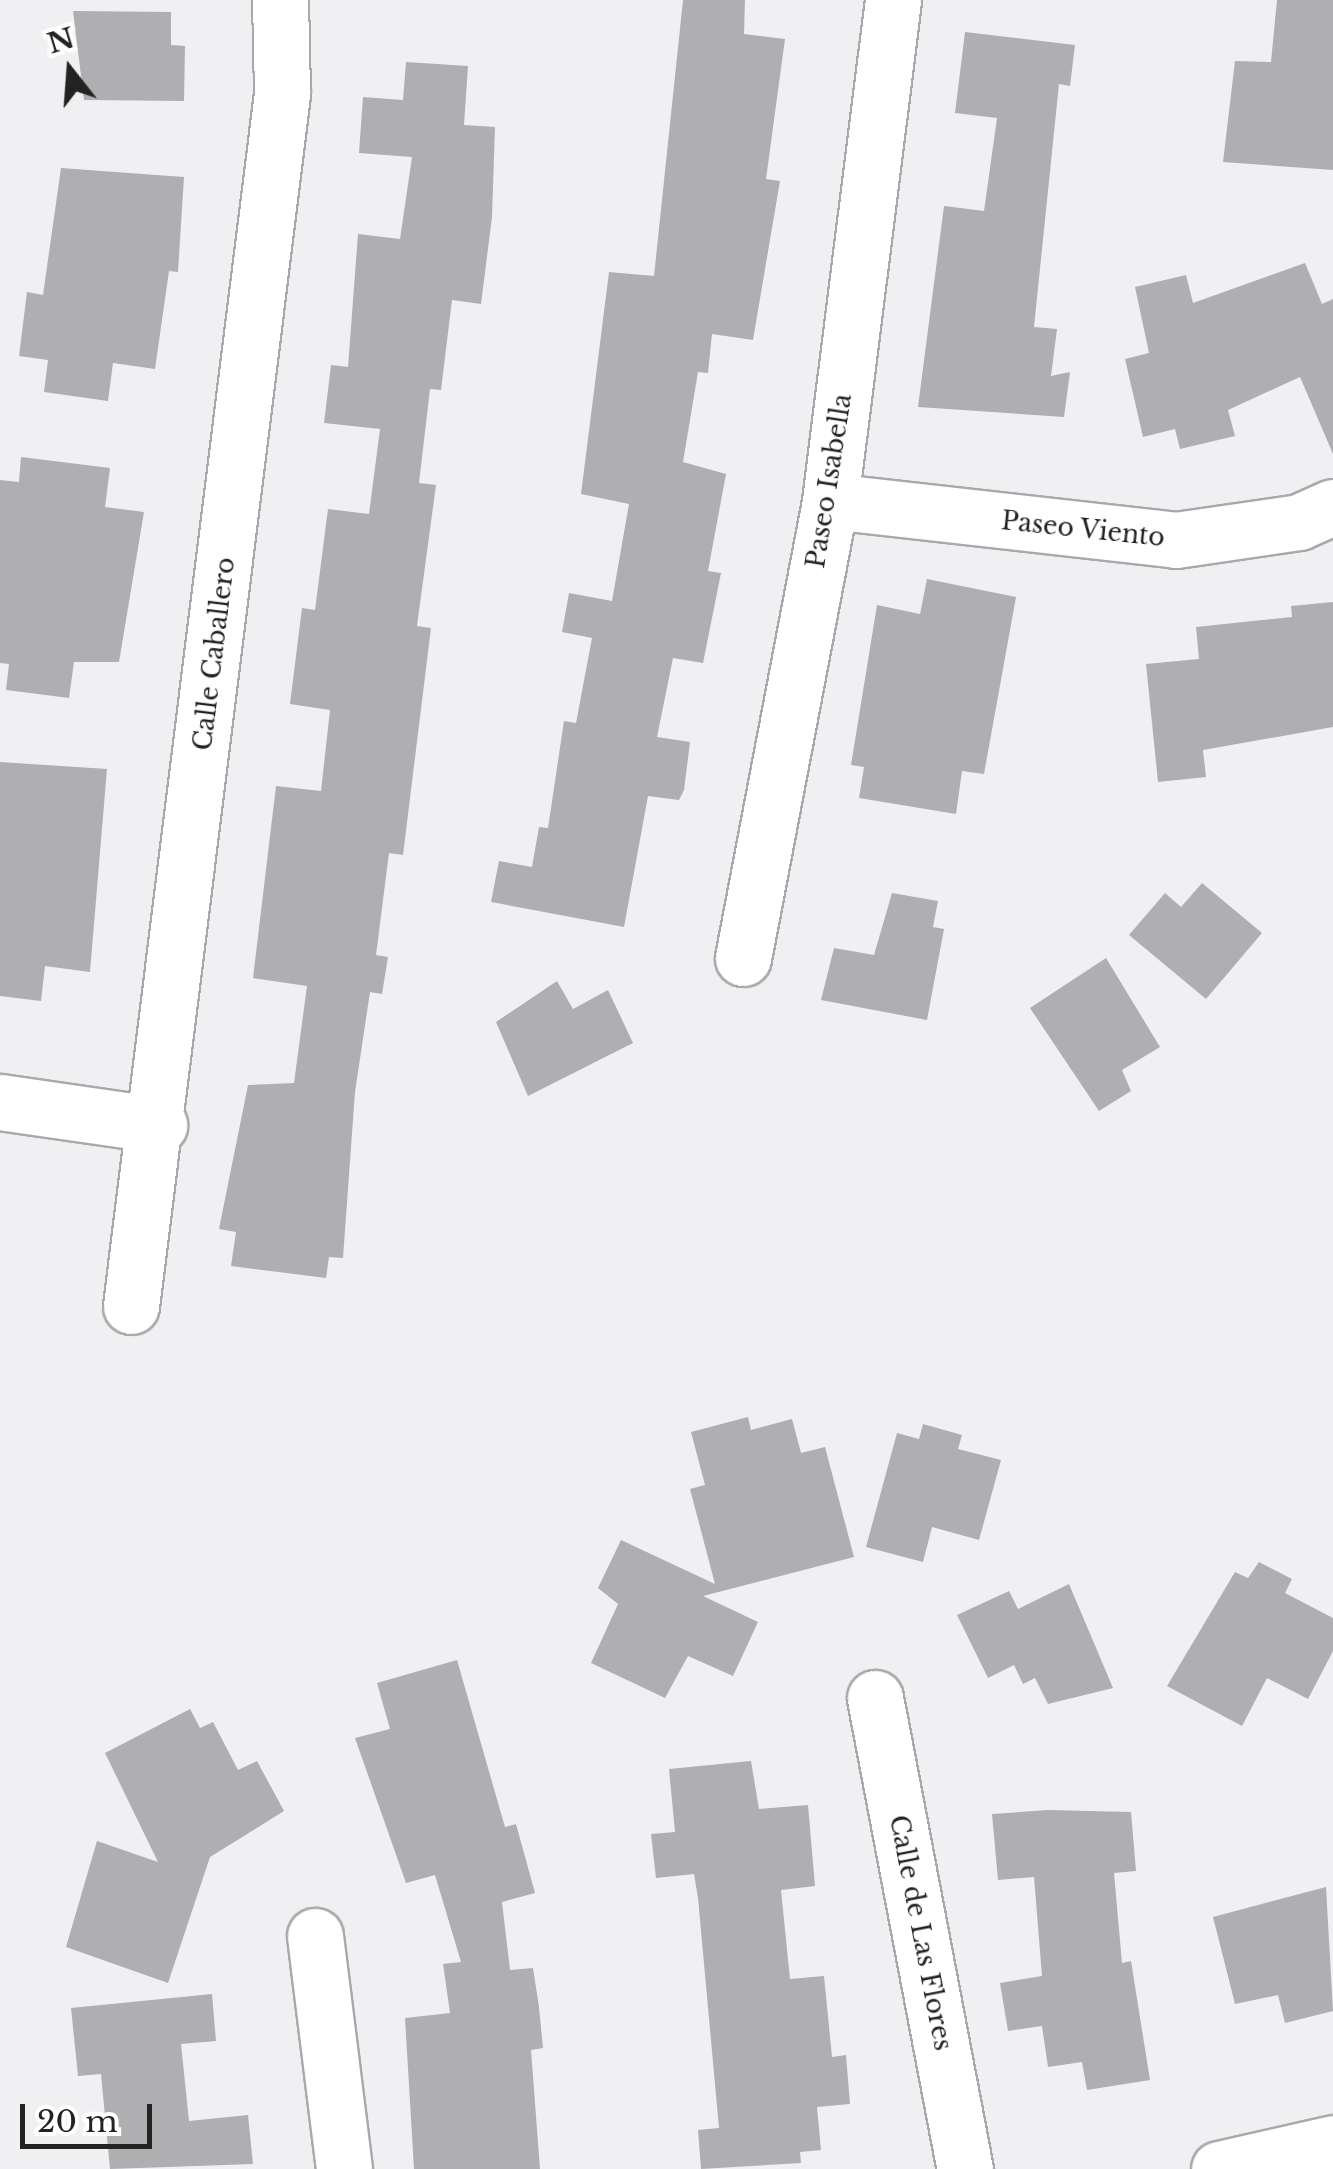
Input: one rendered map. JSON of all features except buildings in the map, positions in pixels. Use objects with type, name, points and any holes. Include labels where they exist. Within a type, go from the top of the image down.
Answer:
[{"type":"street","name":"Calle Caballero","points":[[130,1306],[159,1126],[282,93],[280,0]]},
{"type":"street","name":"Paseo Isabella","points":[[744,958],[830,500],[893,0]]},
{"type":"street","name":"Paseo Viento","points":[[830,500],[1176,540],[1300,522],[1333,507]]},
{"type":"street","points":[[0,1102],[159,1126]]},
{"type":"street","name":"Calle de Las Flores","points":[[874,1698],[965,2169]]},
{"type":"street","points":[[315,1936],[344,2169]]},
{"type":"street","points":[[1220,2169],[1333,2143]]}]
